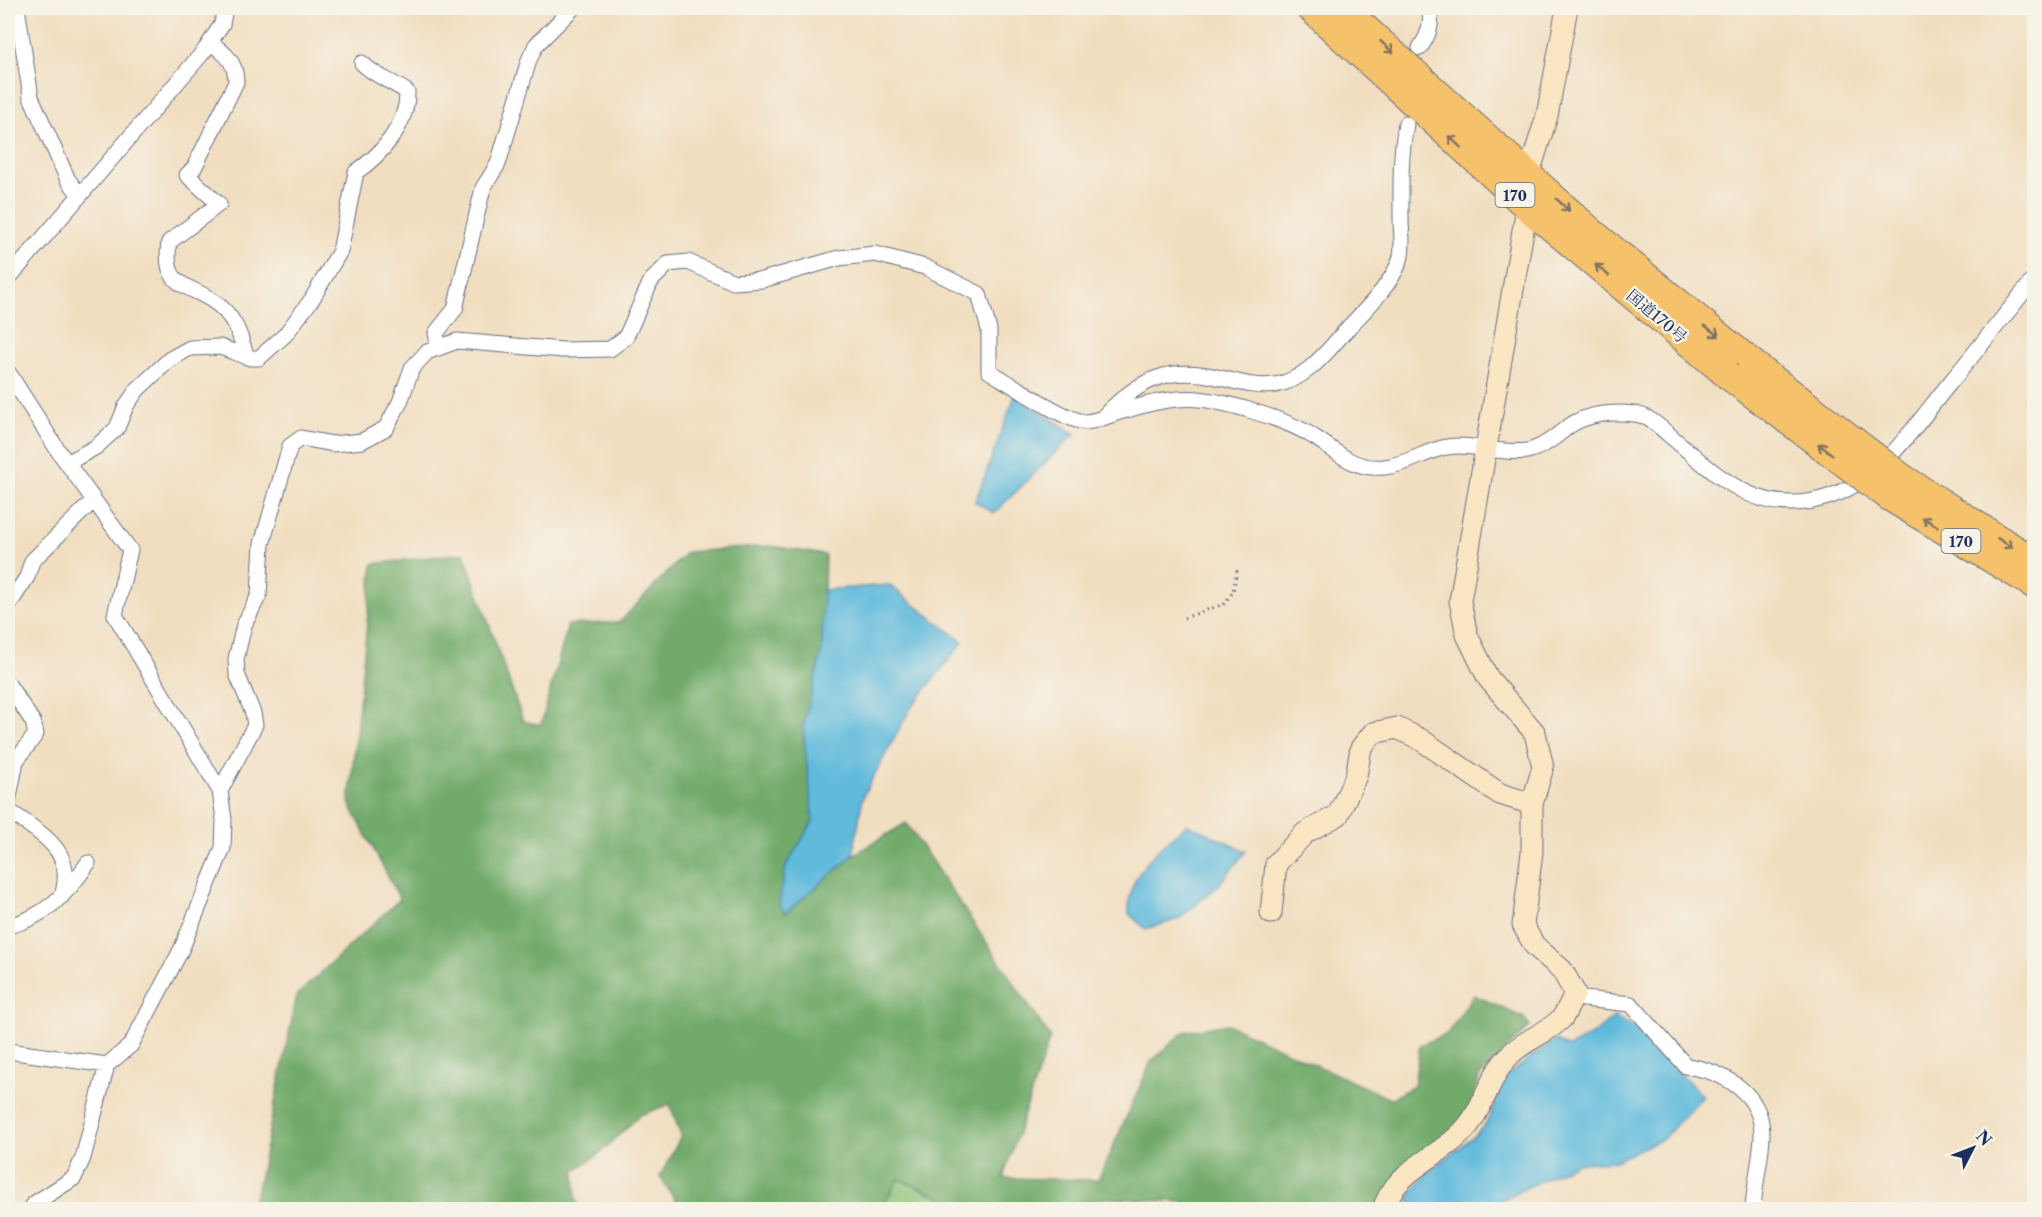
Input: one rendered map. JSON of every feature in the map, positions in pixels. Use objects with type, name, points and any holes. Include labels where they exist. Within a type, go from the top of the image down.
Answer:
[{"type":"highway","name":"国道170号","points":[[1310,8],[1527,207],[1896,487],[2034,585]]},
{"type":"highway","name":"国道170号","points":[[1343,8],[1529,173],[1739,369]]},
{"type":"highway","name":"国道170号","points":[[1896,487],[2034,561]]},
{"type":"street","points":[[17,8],[31,97],[68,180],[81,195]]},
{"type":"street","points":[[8,279],[210,42],[222,24],[225,8]]},
{"type":"street","points":[[439,348],[436,333],[455,309],[483,188],[498,164],[529,60],[536,45],[573,8]]},
{"type":"street","points":[[1420,48],[1429,34],[1431,19],[1429,8]]},
{"type":"street","points":[[1568,8],[1547,116],[1529,173],[1527,207],[1460,601],[1467,635],[1488,678],[1534,734],[1543,767],[1532,804],[1532,852],[1523,925],[1534,945],[1562,970],[1575,993],[1574,998],[1631,1004],[1686,1066],[1700,1068],[1731,1079],[1755,1104],[1762,1134],[1754,1209]]},
{"type":"street","points":[[210,42],[230,57],[236,71],[236,82],[194,168],[187,175],[219,204],[169,242],[167,258],[171,273],[183,287],[212,300],[233,320],[240,334],[246,356]]},
{"type":"street","points":[[68,463],[96,447],[117,428],[126,406],[137,390],[170,359],[190,348],[220,346],[246,356],[260,358],[285,335],[312,299],[340,251],[356,172],[378,157],[400,121],[407,102],[407,92],[393,82],[369,71],[362,63]]},
{"type":"street","points":[[1104,417],[1122,397],[1141,384],[1167,375],[1185,372],[1209,375],[1252,386],[1275,385],[1296,378],[1313,366],[1364,312],[1394,274],[1401,257],[1401,152],[1406,124]]},
{"type":"street","points":[[220,791],[255,724],[237,674],[236,658],[244,625],[259,595],[262,544],[290,446],[301,438],[333,444],[362,441],[386,428],[400,402],[412,368],[427,352],[457,341],[563,350],[610,349],[626,337],[651,281],[668,264],[688,262],[734,282],[762,280],[839,258],[875,254],[925,267],[979,294],[989,330],[989,371],[1059,412],[1083,423],[1176,397],[1221,402],[1265,415],[1313,436],[1350,463],[1369,468],[1405,463],[1443,447],[1486,451],[1530,450],[1586,417],[1613,413],[1638,414],[1658,426],[1723,480],[1746,494],[1774,502],[1797,503],[1828,497],[1846,490],[1876,469],[1903,442],[2034,279]]},
{"type":"street","points":[[10,384],[130,550],[115,615],[220,791],[224,820],[223,848],[181,951],[131,1045],[107,1065],[83,1158],[74,1178],[35,1203],[30,1209]]},
{"type":"street","points":[[8,606],[27,577],[32,561],[94,500]]},
{"type":"street","points":[[8,684],[33,722],[36,734],[16,761],[8,802]]},
{"type":"street","points":[[1272,913],[1276,864],[1305,833],[1338,814],[1356,776],[1362,748],[1373,733],[1397,728],[1420,738],[1500,794],[1532,804]]},
{"type":"street","points":[[8,810],[58,850],[66,863],[68,880],[62,896]]},
{"type":"street","points":[[8,926],[39,914],[62,896],[88,863]]},
{"type":"street","points":[[1383,1209],[1387,1196],[1407,1173],[1442,1150],[1470,1123],[1494,1074],[1513,1052],[1561,1018],[1575,993]]},
{"type":"street","points":[[8,1051],[107,1065]]},
{"type":"path","points":[[1184,618],[1224,604],[1233,592],[1237,570]]},
{"type":"green space","points":[[771,546],[825,555],[822,651],[803,727],[813,821],[786,866],[779,904],[786,913],[853,855],[906,823],[1050,1037],[1003,1178],[1098,1180],[1151,1062],[1184,1032],[1227,1024],[1390,1099],[1414,1086],[1420,1045],[1447,1034],[1474,995],[1524,1018],[1530,1026],[1479,1077],[1470,1123],[1383,1209],[1184,1210],[1184,1202],[1104,1198],[1074,1209],[952,1209],[938,1196],[899,1179],[880,1209],[681,1209],[660,1177],[681,1136],[670,1104],[640,1115],[598,1155],[575,1170],[576,1201],[582,1209],[249,1210],[257,1190],[297,995],[400,899],[349,803],[373,564],[464,553],[523,721],[541,725],[568,625],[620,622],[687,552]]},
{"type":"green space","points":[[898,1179],[938,1196],[952,1209],[880,1210]]},
{"type":"water","points":[[1015,396],[1075,434],[994,513],[975,502]]},
{"type":"water","points":[[889,585],[963,642],[910,709],[863,796],[853,855],[785,913],[779,904],[786,866],[813,821],[803,727],[822,651],[823,590]]},
{"type":"water","points":[[1187,824],[1246,851],[1217,887],[1179,919],[1146,929],[1129,914],[1133,885],[1146,863]]},
{"type":"water","points":[[1614,1017],[1633,1026],[1703,1096],[1664,1138],[1615,1161],[1577,1163],[1483,1209],[1413,1209],[1408,1199],[1423,1178],[1473,1137],[1486,1123],[1501,1080],[1555,1040],[1569,1048],[1595,1033]]}]
